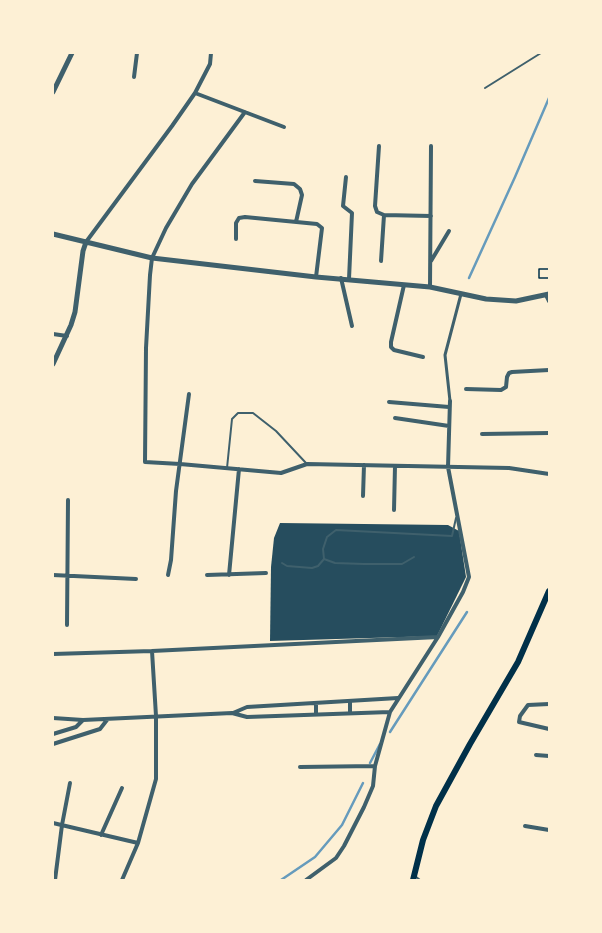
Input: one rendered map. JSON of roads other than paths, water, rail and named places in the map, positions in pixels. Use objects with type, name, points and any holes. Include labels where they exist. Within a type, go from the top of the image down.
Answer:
[{"type":"main road","points":[[414,878],[423,840],[436,806],[518,662],[549,591]]},
{"type":"street","points":[[53,92],[72,53]]},
{"type":"street","points":[[134,77],[137,53]]},
{"type":"street","points":[[53,364],[67,336],[75,312],[83,250],[86,242],[195,92],[210,64],[212,53]]},
{"type":"street","points":[[195,92],[284,127]]},
{"type":"street","points":[[245,112],[192,184],[166,228],[152,258],[146,348],[144,462],[281,473],[307,464],[509,468],[549,474]]},
{"type":"street","points":[[379,146],[375,206],[377,212],[384,214],[431,216]]},
{"type":"street","points":[[430,287],[431,146]]},
{"type":"street","points":[[346,177],[343,206],[352,213],[349,279]]},
{"type":"street","points":[[256,181],[294,184],[300,189],[302,195],[296,222]]},
{"type":"street","points":[[381,261],[384,214]]},
{"type":"street","points":[[236,239],[236,223],[239,218],[316,224],[322,228],[316,277]]},
{"type":"street","points":[[431,261],[449,231]]},
{"type":"street","points":[[53,234],[152,258],[316,277],[430,287],[486,299],[516,301],[547,294],[549,301]]},
{"type":"street","points":[[341,278],[352,326]]},
{"type":"street","points":[[404,285],[391,347],[394,350],[423,358]]},
{"type":"street","points":[[306,880],[336,858],[364,807],[373,786],[375,766],[390,712],[438,636],[463,592],[469,577],[448,467],[450,401],[445,355],[461,294]]},
{"type":"street","points":[[53,334],[67,336]]},
{"type":"street","points":[[466,389],[501,390],[506,388],[507,376],[509,373],[549,370]]},
{"type":"street","points":[[168,575],[189,394]]},
{"type":"street","points":[[389,402],[449,407]]},
{"type":"street","points":[[395,418],[449,426]]},
{"type":"street","points":[[482,434],[549,433]]},
{"type":"street","points":[[363,496],[364,465]]},
{"type":"street","points":[[394,510],[395,466]]},
{"type":"street","points":[[229,575],[239,469]]},
{"type":"street","points":[[67,625],[68,500]]},
{"type":"street","points":[[207,575],[266,573]]},
{"type":"street","points":[[53,575],[136,579]]},
{"type":"street","points":[[53,654],[152,651],[438,636]]},
{"type":"street","points":[[122,880],[138,843],[156,779],[156,716],[152,651]]},
{"type":"street","points":[[232,713],[247,707],[398,698]]},
{"type":"street","points":[[350,702],[350,714]]},
{"type":"street","points":[[316,703],[316,714]]},
{"type":"street","points":[[549,704],[528,705],[520,716],[519,722],[549,729]]},
{"type":"street","points":[[274,706],[275,716]]},
{"type":"street","points":[[53,718],[107,720],[156,716],[232,713],[247,717],[390,712]]},
{"type":"street","points":[[53,734],[76,727],[83,720]]},
{"type":"street","points":[[53,744],[100,729],[107,720]]},
{"type":"street","points":[[536,755],[549,756]]},
{"type":"street","points":[[300,767],[375,766]]},
{"type":"street","points":[[55,880],[62,825],[70,783]]},
{"type":"street","points":[[101,835],[122,788]]},
{"type":"street","points":[[53,823],[138,843]]},
{"type":"street","points":[[525,826],[549,830]]},
{"type":"lane","points":[[485,88],[541,53]]},
{"type":"lane","points":[[227,468],[232,419],[238,413],[253,413],[276,431],[307,464]]},
{"type":"lane","points":[[282,563],[286,566],[312,568],[318,566],[324,559],[323,550],[327,537],[336,530],[452,536],[457,514]]},
{"type":"lane","points":[[324,559],[335,563],[402,564],[414,558]]},
{"type":"lane","points":[[414,878],[420,880]]},
{"type":"waterway","points":[[469,278],[549,98]]},
{"type":"waterway","points":[[390,732],[467,612]]},
{"type":"waterway","points":[[370,763],[380,744]]},
{"type":"waterway","points":[[281,880],[315,857],[342,825],[363,783]]}]
